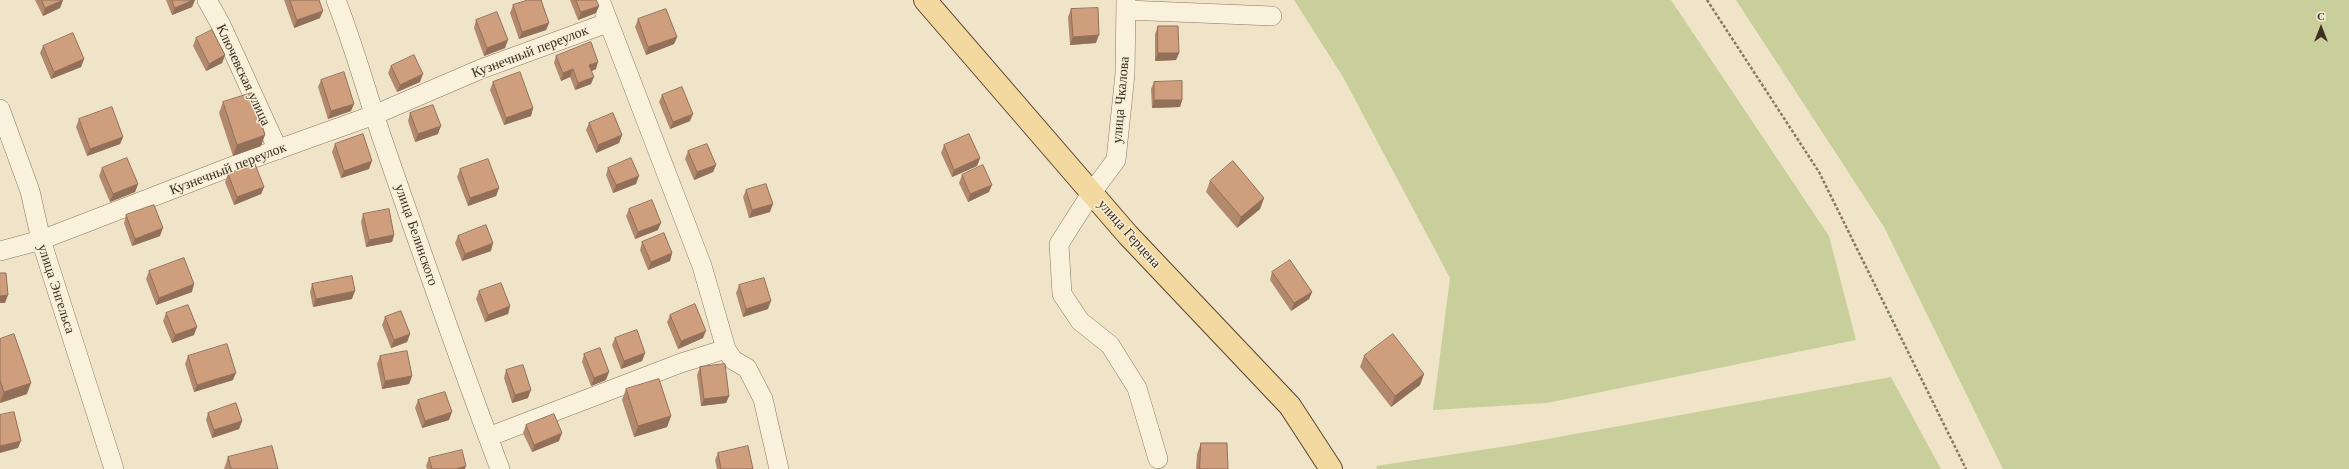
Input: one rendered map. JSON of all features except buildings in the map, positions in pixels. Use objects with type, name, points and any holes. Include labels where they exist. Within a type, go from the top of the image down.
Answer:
[{"type":"main road","name":"улица Герцена","points":[[930,3],[1128,235],[1290,406],[1330,469]]},
{"type":"street","name":"Ключевская улица","points":[[207,0],[221,25],[278,150]]},
{"type":"street","name":"улица Белинского","points":[[336,0],[352,39],[374,115],[450,334],[500,469]]},
{"type":"street","points":[[600,0],[607,23]]},
{"type":"street","points":[[1126,5],[1272,16]]},
{"type":"street","name":"улица Чкалова","points":[[1126,5],[1125,74],[1116,160],[1092,192],[1059,244],[1062,294],[1080,321],[1110,345],[1137,388],[1158,458]]},
{"type":"street","name":"Кузнечный переулок","points":[[0,251],[40,240],[374,115],[481,69],[607,23],[702,266],[726,349],[733,360],[747,368],[763,399],[779,469]]},
{"type":"street","name":"улица Энгельса","points":[[0,109],[30,191],[40,240],[114,469]]},
{"type":"street","points":[[488,437],[681,363],[726,349]]},
{"type":"path","points":[[1707,0],[1819,172],[1966,469]]},
{"type":"green space","points":[[1294,0],[1671,0],[1829,236],[1856,340],[1547,403],[1433,410],[1450,278],[1343,77]]},
{"type":"green space","points":[[1736,0],[2349,0],[2349,469],[2003,469],[1884,227]]},
{"type":"green space","points":[[1891,377],[1941,469],[1377,469],[1376,466],[1514,445]]}]
